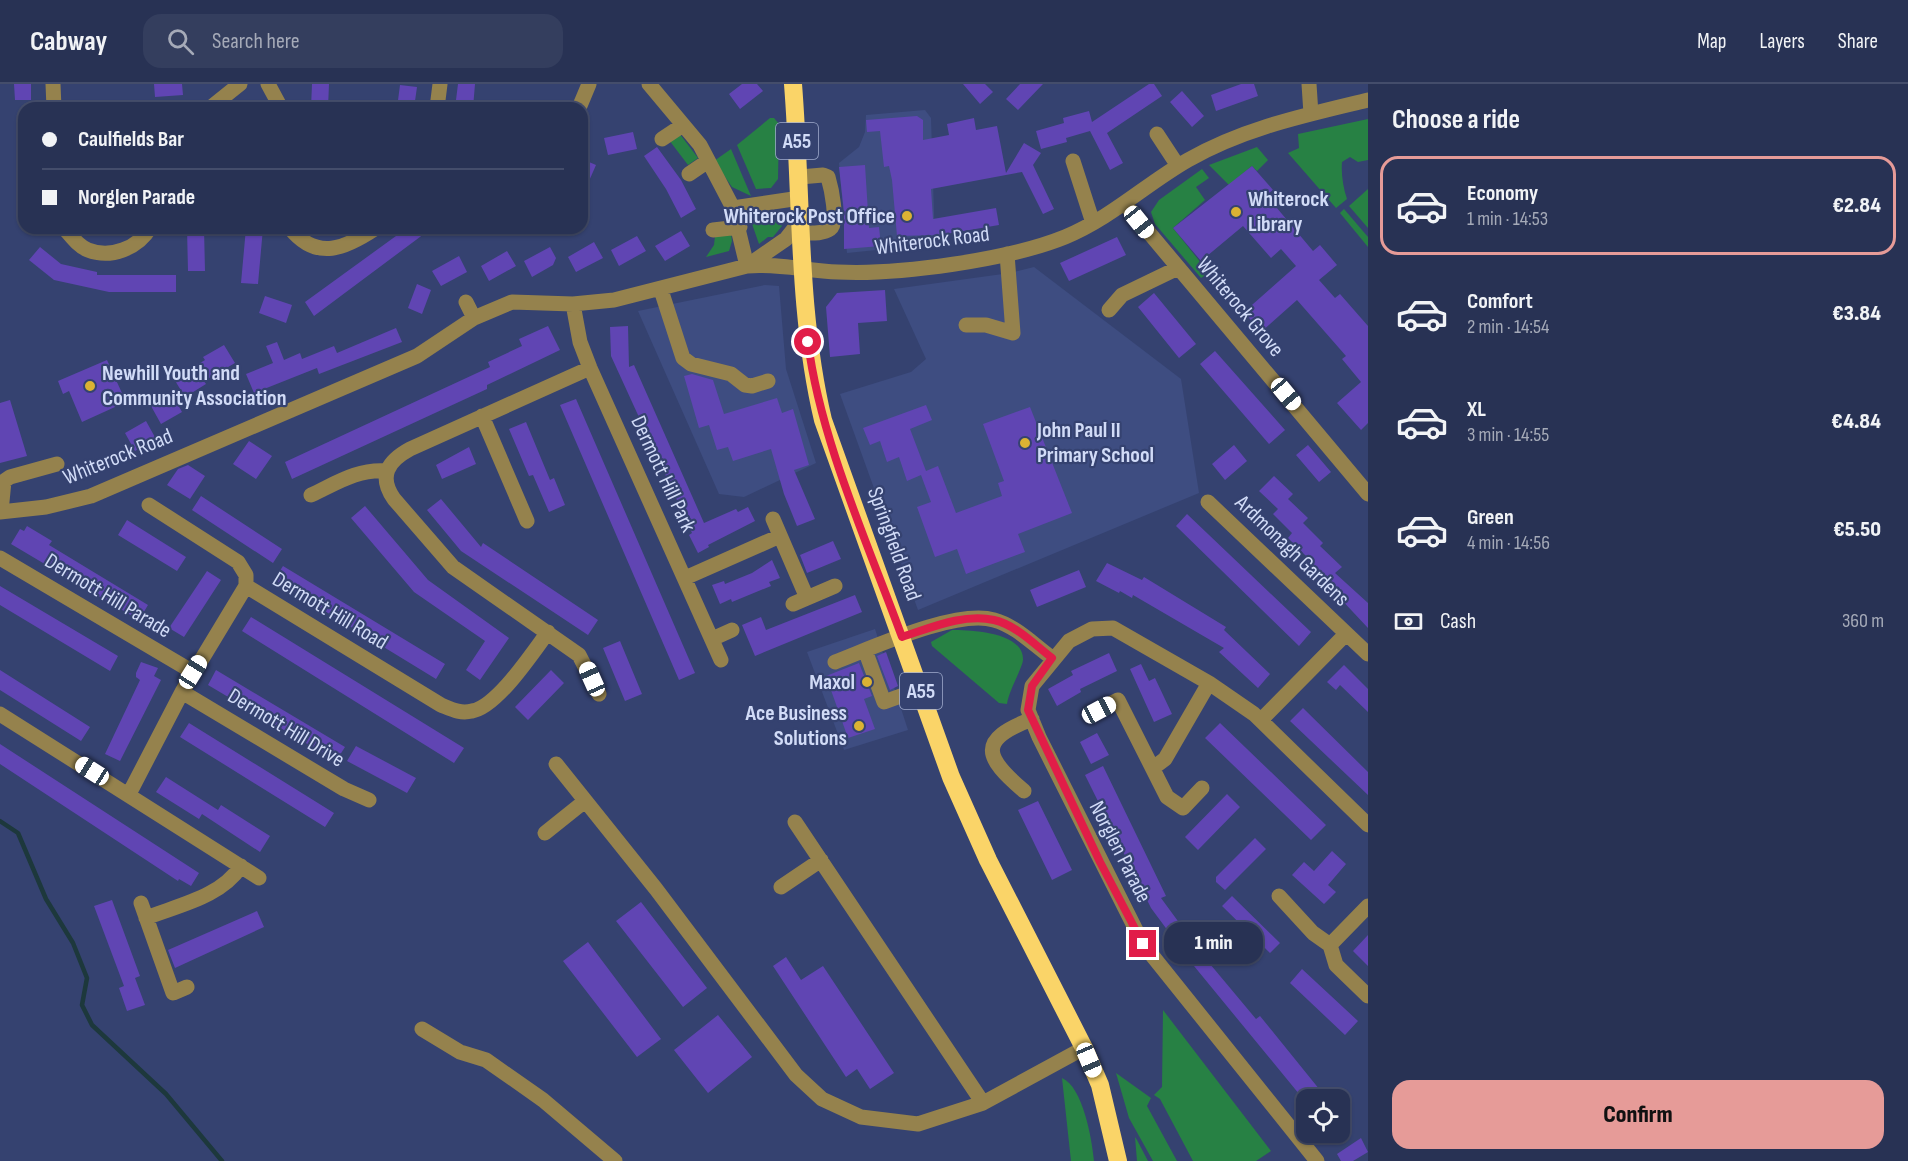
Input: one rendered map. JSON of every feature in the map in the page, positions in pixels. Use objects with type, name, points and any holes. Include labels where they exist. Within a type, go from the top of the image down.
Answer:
[{"type":"highway","name":"Springfield Road","points":[[793,84],[800,177],[805,309],[813,376],[823,420],[951,777],[988,860],[1084,1048],[1100,1085],[1118,1161]]},
{"type":"street","points":[[53,84],[54,102]]},
{"type":"street","points":[[218,102],[240,84]]},
{"type":"street","points":[[268,84],[278,102]]},
{"type":"street","points":[[438,102],[440,84]]},
{"type":"street","points":[[581,102],[588,84]]},
{"type":"street","points":[[649,84],[700,146],[733,208],[740,227],[747,266],[802,227],[828,231],[832,228],[835,220],[828,177],[823,175],[800,177]]},
{"type":"street","points":[[1309,84],[1311,114]]},
{"type":"street","name":"Whiterock Road","points":[[0,512],[46,507],[91,496],[417,356],[474,318],[512,302],[573,304],[614,300],[661,290],[747,266],[768,264],[839,273],[905,270],[1007,254],[1065,237],[1093,223],[1125,204],[1178,166],[1223,141],[1260,127],[1368,100]]},
{"type":"street","points":[[662,138],[683,125]]},
{"type":"street","points":[[1157,134],[1178,166]]},
{"type":"street","points":[[689,174],[708,161]]},
{"type":"street","points":[[1072,161],[1093,223]]},
{"type":"street","points":[[733,208],[800,198]]},
{"type":"street","name":"Whiterock Grove","points":[[1125,204],[1368,494]]},
{"type":"street","points":[[713,230],[740,227]]},
{"type":"street","points":[[69,234],[88,250],[105,253],[132,247],[146,234]]},
{"type":"street","points":[[297,234],[310,246],[330,250],[355,242],[367,234]]},
{"type":"street","points":[[966,325],[986,325],[1012,333],[1007,254]]},
{"type":"street","points":[[1109,310],[1122,295],[1178,268]]},
{"type":"street","points":[[661,290],[683,358],[691,364],[731,374],[745,385],[752,387],[768,381]]},
{"type":"street","points":[[466,302],[474,318]]},
{"type":"street","name":"Dermott Hill Park","points":[[573,304],[580,342],[590,368],[720,660]]},
{"type":"street","points":[[590,368],[410,449],[396,457],[387,471],[388,490],[444,559],[583,659],[598,694]]},
{"type":"street","points":[[482,416],[527,521]]},
{"type":"street","points":[[0,512],[4,481],[10,477],[57,464]]},
{"type":"street","points":[[311,495],[359,472],[387,471]]},
{"type":"street","name":"Ardmonagh Gardens","points":[[1208,502],[1368,654]]},
{"type":"street","points":[[149,505],[238,562],[246,575],[246,586]]},
{"type":"street","points":[[773,519],[800,601],[835,586]]},
{"type":"street","points":[[685,578],[780,536]]},
{"type":"street","name":"Dermott Hill Parade","points":[[0,558],[193,672]]},
{"type":"street","name":"Dermott Hill Road","points":[[129,794],[193,672],[246,586],[441,705],[463,712],[477,710],[495,696],[514,678],[548,632]]},
{"type":"street","points":[[835,662],[948,622],[993,620],[1017,631],[1052,658]]},
{"type":"street","name":"Norglen Parade","points":[[1317,1161],[1143,944],[1100,862],[1028,710],[1032,686],[1052,658],[1069,641],[1092,629],[1113,628],[1209,683],[1261,720],[1368,825]]},
{"type":"street","points":[[712,639],[732,630]]},
{"type":"street","name":"Ardmonagh Gardens","points":[[1261,720],[1346,634]]},
{"type":"street","points":[[865,650],[884,702],[920,689]]},
{"type":"street","points":[[1153,768],[1165,759],[1209,683]]},
{"type":"street","name":"Dermott Hill Drive","points":[[182,692],[344,789],[369,800]]},
{"type":"street","points":[[1099,710],[1118,700],[1167,797],[1183,808],[1202,788]]},
{"type":"street","points":[[0,714],[259,878]]},
{"type":"street","points":[[1024,791],[1005,775],[992,753],[993,743],[1005,729],[1032,719]]},
{"type":"street","points":[[556,765],[656,889],[796,1076],[822,1099],[861,1117],[901,1124],[934,1120],[983,1103],[1084,1048]]},
{"type":"street","points":[[545,832],[585,801]]},
{"type":"street","points":[[795,822],[983,1103]]},
{"type":"street","points":[[781,887],[821,860]]},
{"type":"street","points":[[146,918],[214,891],[227,883],[240,866]]},
{"type":"street","points":[[1279,896],[1313,933],[1330,945],[1336,965],[1368,996]]},
{"type":"street","points":[[141,903],[173,993],[187,987]]},
{"type":"street","points":[[1330,945],[1368,906]]},
{"type":"street","points":[[422,1029],[460,1052],[486,1060],[543,1100],[615,1161]]},
{"type":"shaded area","points":[[925,110],[931,118],[935,244],[847,253],[839,163],[859,147],[865,132],[866,115]]},
{"type":"shaded area","name":"John Paul II Primary School","points":[[1034,267],[1181,379],[1199,493],[918,610],[840,394],[911,372],[926,359],[894,289],[1010,273]]},
{"type":"shaded area","points":[[765,285],[779,286],[786,369],[816,463],[744,497],[719,494],[638,311]]},
{"type":"shaded area","points":[[875,629],[908,730],[844,750],[807,652]]},
{"type":"green space","points":[[770,118],[774,118],[779,124],[778,179],[771,188],[756,189],[737,145]]},
{"type":"green space","points":[[1368,119],[1368,160],[1358,162],[1350,157],[1342,162],[1347,199],[1336,208],[1288,153],[1299,148],[1298,134]]},
{"type":"green space","points":[[679,133],[698,158],[688,165],[669,140]]},
{"type":"green space","points":[[1257,147],[1268,160],[1257,171],[1252,166],[1229,185],[1209,165]]},
{"type":"green space","points":[[731,149],[751,196],[732,187],[714,161]]},
{"type":"green space","points":[[1202,169],[1209,178],[1196,187],[1205,200],[1173,228],[1209,273],[1201,278],[1155,224],[1151,212],[1159,200]]},
{"type":"green space","points":[[1368,189],[1368,228],[1349,206]]},
{"type":"green space","points":[[1344,209],[1368,237],[1368,247],[1340,213]]},
{"type":"green space","points":[[767,211],[778,215],[782,226],[773,237],[768,237],[759,244],[752,224],[755,217]]},
{"type":"green space","points":[[731,234],[732,241],[729,251],[706,257],[714,245],[715,236]]},
{"type":"green space","points":[[952,630],[995,634],[1006,638],[1021,651],[1022,664],[1007,704],[999,703],[932,646],[931,642]]},
{"type":"green space","points":[[1163,1010],[1271,1151],[1256,1161],[1193,1161],[1160,1099],[1154,1095],[1162,1087]]},
{"type":"green space","points":[[1116,1073],[1151,1098],[1147,1106],[1177,1161],[1153,1161],[1129,1118]]},
{"type":"green space","points":[[1062,1078],[1069,1083],[1081,1102],[1089,1127],[1094,1161],[1071,1161]]},
{"type":"green space","points":[[1135,1137],[1137,1140],[1148,1161],[1137,1161]]},
{"type":"building","points":[[14,84],[31,84],[31,100],[15,100]]},
{"type":"building","points":[[154,84],[182,84],[183,95],[155,97]]},
{"type":"building","points":[[312,84],[329,84],[328,102],[311,102]]},
{"type":"building","points":[[458,84],[475,84],[474,102],[456,102]]},
{"type":"building","points":[[742,84],[757,84],[763,91],[740,109],[729,94]]},
{"type":"building","points":[[963,84],[985,84],[993,92],[980,104]]},
{"type":"building","points":[[1020,84],[1043,84],[1018,110],[1006,99]]},
{"type":"building","points":[[1149,84],[1154,84],[1162,96],[1107,133],[1123,163],[1110,170],[1090,131],[1066,138],[1067,142],[1041,149],[1036,131],[1064,123],[1063,118],[1089,111],[1092,122]]},
{"type":"building","points":[[1241,84],[1254,84],[1258,96],[1216,111],[1211,95]]},
{"type":"building","points":[[400,85],[417,87],[415,102],[398,102]]},
{"type":"building","points":[[1182,91],[1204,116],[1192,127],[1170,102]]},
{"type":"building","points":[[917,116],[923,120],[923,140],[949,135],[947,124],[974,118],[976,130],[997,126],[1006,173],[1024,143],[1041,153],[1033,165],[1054,209],[1043,214],[1022,172],[931,189],[933,219],[996,208],[999,225],[940,235],[897,236],[892,180],[889,166],[884,167],[880,131],[867,132],[866,120]]},
{"type":"building","points":[[633,132],[637,149],[608,155],[604,138]]},
{"type":"building","points":[[657,147],[681,180],[696,209],[681,218],[666,189],[644,156]]},
{"type":"building","points":[[588,162],[596,165],[588,183]]},
{"type":"building","points":[[865,165],[869,228],[879,227],[881,246],[844,249],[844,212],[839,167]]},
{"type":"building","points":[[1252,166],[1273,190],[1266,195],[1313,251],[1320,245],[1337,265],[1319,280],[1335,298],[1340,294],[1368,326],[1368,423],[1361,430],[1337,403],[1361,382],[1342,359],[1346,356],[1297,300],[1261,332],[1244,312],[1296,266],[1281,249],[1271,258],[1243,226],[1201,261],[1173,228]]},
{"type":"building","points":[[681,231],[690,246],[665,261],[655,246]]},
{"type":"building","points":[[187,234],[204,234],[205,271],[188,271]]},
{"type":"building","points":[[245,234],[262,234],[258,284],[241,283]]},
{"type":"building","points":[[399,234],[424,234],[314,316],[305,302]]},
{"type":"building","points":[[637,236],[646,251],[619,266],[611,250]]},
{"type":"building","points":[[1117,237],[1126,255],[1069,281],[1060,263]]},
{"type":"building","points":[[594,242],[603,258],[576,272],[568,257]]},
{"type":"building","points":[[40,247],[61,264],[97,272],[97,275],[176,275],[176,292],[109,292],[54,280],[29,260]]},
{"type":"building","points":[[550,247],[556,258],[553,265],[532,277],[524,261]]},
{"type":"building","points":[[507,251],[516,266],[489,281],[481,266]]},
{"type":"building","points":[[459,256],[467,272],[441,286],[432,271]]},
{"type":"building","points":[[417,284],[431,290],[422,314],[408,308]]},
{"type":"building","points":[[885,290],[887,321],[858,323],[860,354],[830,357],[826,307],[837,293]]},
{"type":"building","points":[[1154,293],[1196,344],[1179,358],[1138,307]]},
{"type":"building","points":[[265,296],[292,305],[286,323],[259,313]]},
{"type":"building","points":[[548,326],[560,350],[487,385],[487,389],[292,479],[285,462],[490,367],[488,362],[522,346],[519,339]]},
{"type":"building","points":[[628,326],[629,367],[634,365],[704,523],[736,509],[738,512],[748,507],[755,521],[708,545],[709,547],[698,553],[689,535],[692,533],[611,356],[610,327]]},
{"type":"building","points":[[396,328],[402,342],[319,374],[317,368],[254,393],[246,374],[273,363],[266,346],[277,342],[284,360],[300,353],[302,359],[334,346],[337,353]]},
{"type":"building","points":[[224,345],[235,363],[204,381],[206,384],[185,397],[174,379],[205,360],[203,357]]},
{"type":"building","points":[[1215,351],[1285,430],[1269,444],[1200,364]]},
{"type":"building","name":"Newhill Youth and Community Association","points":[[107,360],[126,402],[82,422],[69,391],[63,394],[58,381]]},
{"type":"building","points":[[692,374],[713,380],[724,414],[777,398],[782,413],[793,409],[809,465],[794,470],[815,519],[797,526],[784,494],[771,449],[733,461],[728,447],[717,450],[709,425],[699,428],[684,376]]},
{"type":"building","points":[[172,394],[182,412],[161,424],[151,406]]},
{"type":"building","points":[[576,399],[695,673],[679,680],[560,405]]},
{"type":"building","points":[[10,400],[27,456],[0,463],[0,403]]},
{"type":"building","points":[[926,405],[932,420],[910,429],[926,471],[938,466],[956,513],[1002,496],[998,483],[1004,481],[983,424],[1030,407],[1072,513],[1018,534],[1025,552],[966,574],[957,549],[935,557],[917,507],[931,502],[921,475],[907,481],[899,457],[887,462],[880,441],[870,445],[863,428]]},
{"type":"building","points":[[146,421],[156,439],[135,451],[125,433]]},
{"type":"building","points":[[526,422],[550,480],[554,478],[565,505],[549,512],[533,475],[529,476],[509,429]]},
{"type":"building","points":[[249,441],[272,456],[256,479],[233,464]]},
{"type":"building","points":[[1234,445],[1247,461],[1225,480],[1212,464]]},
{"type":"building","points":[[1308,445],[1331,472],[1319,482],[1296,455]]},
{"type":"building","points":[[469,447],[476,464],[442,479],[436,465]]},
{"type":"building","points":[[188,465],[205,476],[190,499],[167,485],[178,469]]},
{"type":"building","points":[[1274,476],[1293,494],[1288,499],[1308,518],[1303,523],[1323,543],[1320,546],[1342,567],[1335,573],[1368,603],[1368,628],[1307,563],[1310,560],[1288,538],[1292,533],[1273,514],[1278,509],[1259,491]]},
{"type":"building","points":[[201,496],[282,549],[273,563],[192,510]]},
{"type":"building","points":[[441,499],[481,547],[483,543],[598,620],[588,635],[461,551],[427,510]]},
{"type":"building","points":[[365,506],[428,580],[509,638],[480,680],[466,670],[485,641],[414,592],[351,518]]},
{"type":"building","points":[[1187,514],[1311,632],[1299,646],[1176,526]]},
{"type":"building","points":[[127,520],[186,557],[177,571],[118,535]]},
{"type":"building","points":[[27,526],[52,541],[49,545],[148,605],[139,620],[11,544],[20,529],[24,531]]},
{"type":"building","points":[[833,541],[841,559],[807,573],[800,555]]},
{"type":"building","points":[[772,560],[780,578],[769,582],[771,586],[732,602],[731,599],[720,604],[712,585],[724,581],[725,584],[752,573]]},
{"type":"building","points":[[1107,563],[1142,580],[1144,577],[1226,627],[1224,630],[1270,674],[1258,688],[1219,652],[1224,648],[1133,595],[1132,598],[1096,581]]},
{"type":"building","points":[[283,566],[445,664],[436,679],[274,580]]},
{"type":"building","points":[[1079,570],[1086,587],[1037,607],[1030,590]]},
{"type":"building","points":[[207,571],[221,580],[184,637],[169,628]]},
{"type":"building","points":[[0,586],[118,656],[110,671],[0,605]]},
{"type":"building","points":[[855,595],[862,612],[755,656],[742,625],[761,617],[766,630]]},
{"type":"building","points":[[251,617],[464,748],[454,763],[242,631]]},
{"type":"building","points":[[620,641],[642,694],[625,701],[603,648]]},
{"type":"building","points":[[886,652],[898,686],[890,690],[877,656]]},
{"type":"building","points":[[1109,653],[1117,671],[1080,689],[1081,692],[1057,706],[1048,689],[1073,675],[1071,671]]},
{"type":"building","points":[[141,662],[158,668],[154,676],[161,680],[120,761],[105,754],[140,680],[136,677],[136,673]]},
{"type":"building","points":[[859,663],[872,696],[864,699],[875,729],[848,738],[826,676]]},
{"type":"building","points":[[1141,664],[1149,681],[1155,678],[1172,714],[1154,722],[1130,669]]},
{"type":"building","points":[[1344,665],[1368,689],[1368,712],[1340,685],[1336,690],[1327,682]]},
{"type":"building","points":[[0,670],[90,727],[81,741],[0,690]]},
{"type":"building","points":[[216,670],[345,747],[336,761],[208,685]]},
{"type":"building","points":[[551,670],[564,683],[528,720],[515,707]]},
{"type":"building","points":[[1303,708],[1368,772],[1368,795],[1290,721]]},
{"type":"building","points":[[189,723],[334,813],[325,827],[180,737]]},
{"type":"building","points":[[1220,723],[1326,825],[1311,840],[1205,738]]},
{"type":"building","points":[[1097,733],[1109,755],[1091,764],[1080,742]]},
{"type":"building","points":[[0,744],[199,873],[191,886],[179,879],[178,881],[0,764]]},
{"type":"building","points":[[356,746],[416,778],[407,793],[347,761]]},
{"type":"building","points":[[1103,766],[1166,896],[1161,898],[1205,958],[1256,1019],[1260,1016],[1319,1089],[1296,1090],[1194,966],[1151,908],[1085,775]]},
{"type":"building","points":[[166,777],[218,810],[221,805],[270,836],[260,852],[202,814],[199,819],[156,792]]},
{"type":"building","points":[[1227,794],[1240,807],[1198,850],[1185,837]]},
{"type":"building","points":[[1038,801],[1072,870],[1052,880],[1018,810]]},
{"type":"building","points":[[1255,838],[1266,849],[1225,890],[1216,882],[1216,877]]},
{"type":"building","points":[[1332,851],[1346,864],[1328,885],[1336,892],[1324,904],[1292,875],[1304,862],[1314,871]]},
{"type":"building","points":[[1232,896],[1280,943],[1270,953],[1222,906]]},
{"type":"building","points":[[112,900],[140,976],[135,978],[145,1005],[127,1011],[119,988],[124,986],[94,906]]},
{"type":"building","points":[[641,902],[707,988],[683,1007],[616,921]]},
{"type":"building","points":[[257,911],[264,927],[175,968],[168,950]]},
{"type":"building","points":[[1368,935],[1368,966],[1353,951]]},
{"type":"building","points":[[588,942],[661,1039],[637,1057],[563,961]]},
{"type":"building","points":[[786,957],[801,980],[823,966],[894,1073],[870,1089],[857,1069],[846,1077],[773,966]]},
{"type":"building","points":[[1302,969],[1358,1021],[1345,1035],[1290,983]]},
{"type":"building","points":[[718,1015],[752,1057],[708,1093],[674,1050]]},
{"type":"building","points":[[1361,1138],[1368,1152],[1353,1161],[1341,1161],[1337,1154]]},
{"type":"waterway","points":[[0,821],[18,833],[46,899],[73,943],[87,978],[82,1005],[92,1025],[166,1094],[222,1161]]},
{"type":"place","name":"Whiterock Library","points":[[1236,212]]},
{"type":"place","name":"Whiterock Post Office","points":[[907,216]]},
{"type":"place","name":"Newhill Youth and Community Association","points":[[90,386]]},
{"type":"place","name":"John Paul II Primary School","points":[[1025,443]]},
{"type":"place","name":"Maxol","points":[[867,682]]},
{"type":"place","name":"Ace Business Solutions","points":[[859,726]]},
{"type":"route","points":[[808,342],[823,420],[902,637],[948,622],[993,620],[1017,631],[1052,658],[1032,686],[1028,710],[1100,862],[1143,944]]}]
